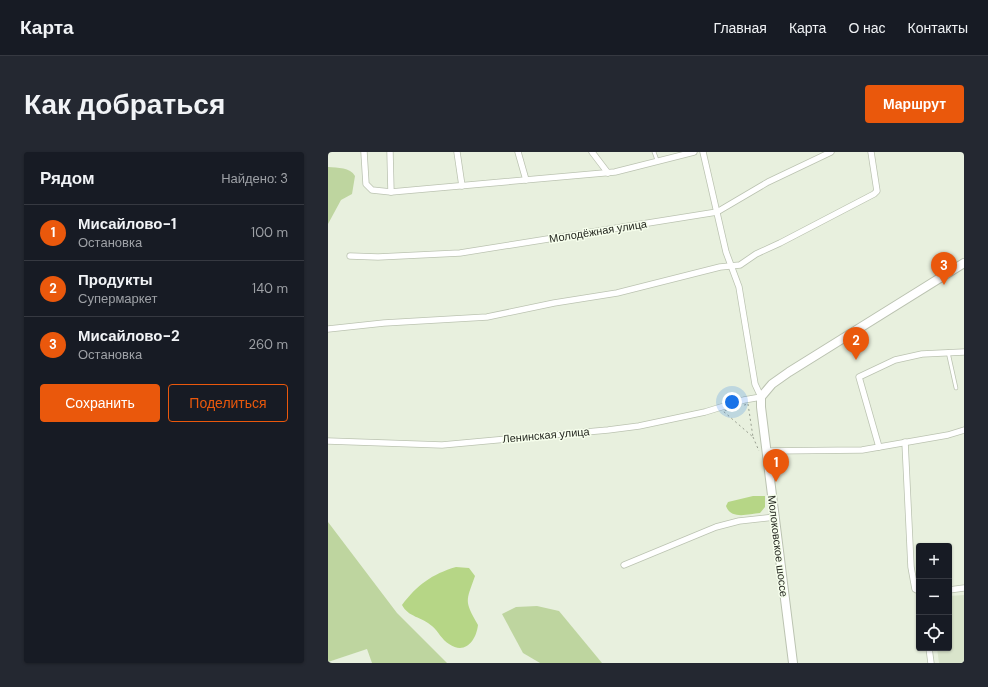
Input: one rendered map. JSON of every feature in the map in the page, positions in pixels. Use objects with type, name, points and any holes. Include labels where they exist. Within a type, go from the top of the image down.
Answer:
[{"type":"main road","points":[[761,397],[772,384],[789,372],[964,263]]},
{"type":"main road","name":"Молоковское шоссе","points":[[761,397],[766,451],[793,663]]},
{"type":"street","points":[[364,152],[366,184],[372,190],[391,192],[608,172],[694,152]]},
{"type":"street","points":[[390,152],[391,192]]},
{"type":"street","points":[[457,152],[462,186]]},
{"type":"street","points":[[518,152],[526,180]]},
{"type":"street","points":[[592,152],[608,172]]},
{"type":"street","points":[[703,152],[726,252],[739,287],[755,384],[761,397]]},
{"type":"street","name":"Молодёжная улица","points":[[350,256],[378,257],[460,253],[717,212],[768,182],[831,152]]},
{"type":"street","points":[[328,329],[384,323],[487,317],[554,303],[617,293],[720,267],[740,265],[756,254],[874,194],[877,191],[871,152]]},
{"type":"street","points":[[879,447],[859,377],[895,360],[922,354],[964,352]]},
{"type":"street","name":"Ленинская улица","points":[[328,441],[442,445],[608,430],[639,426],[698,414],[761,397]]},
{"type":"street","points":[[766,451],[862,450],[948,435],[964,430]]},
{"type":"street","points":[[905,442],[911,567],[916,590]]},
{"type":"street","points":[[624,565],[716,527],[739,521],[775,517]]},
{"type":"street","points":[[952,590],[964,588]]},
{"type":"street","points":[[929,651],[931,663]]},
{"type":"lane","points":[[654,152],[657,160]]},
{"type":"lane","points":[[948,352],[956,388]]},
{"type":"path","points":[[748,404],[753,437],[729,416],[723,411],[748,404]]},
{"type":"shaded area","points":[[328,167],[347,169],[355,176],[352,194],[341,200],[328,224]]},
{"type":"shaded area","points":[[753,496],[765,496],[765,507],[760,513],[736,515],[728,510],[726,506],[728,502]]},
{"type":"shaded area","points":[[328,522],[397,613],[447,663],[372,663],[367,649],[328,662]]},
{"type":"shaded area","points":[[456,567],[469,568],[475,576],[468,596],[468,601],[470,610],[478,625],[475,636],[469,645],[460,648],[447,642],[432,626],[411,615],[402,605],[419,586],[426,581],[440,573]]},
{"type":"shaded area","points":[[964,595],[964,663],[939,663],[937,651],[952,651],[952,596]]},
{"type":"shaded area","points":[[537,606],[559,611],[602,663],[540,663],[523,653],[502,614],[516,607]]},
{"type":"place","name":"Мисайлово-2","points":[[944,285]]},
{"type":"place","name":"Продукты","points":[[856,360]]},
{"type":"place","name":"Мисайлово-1","points":[[776,482]]}]
